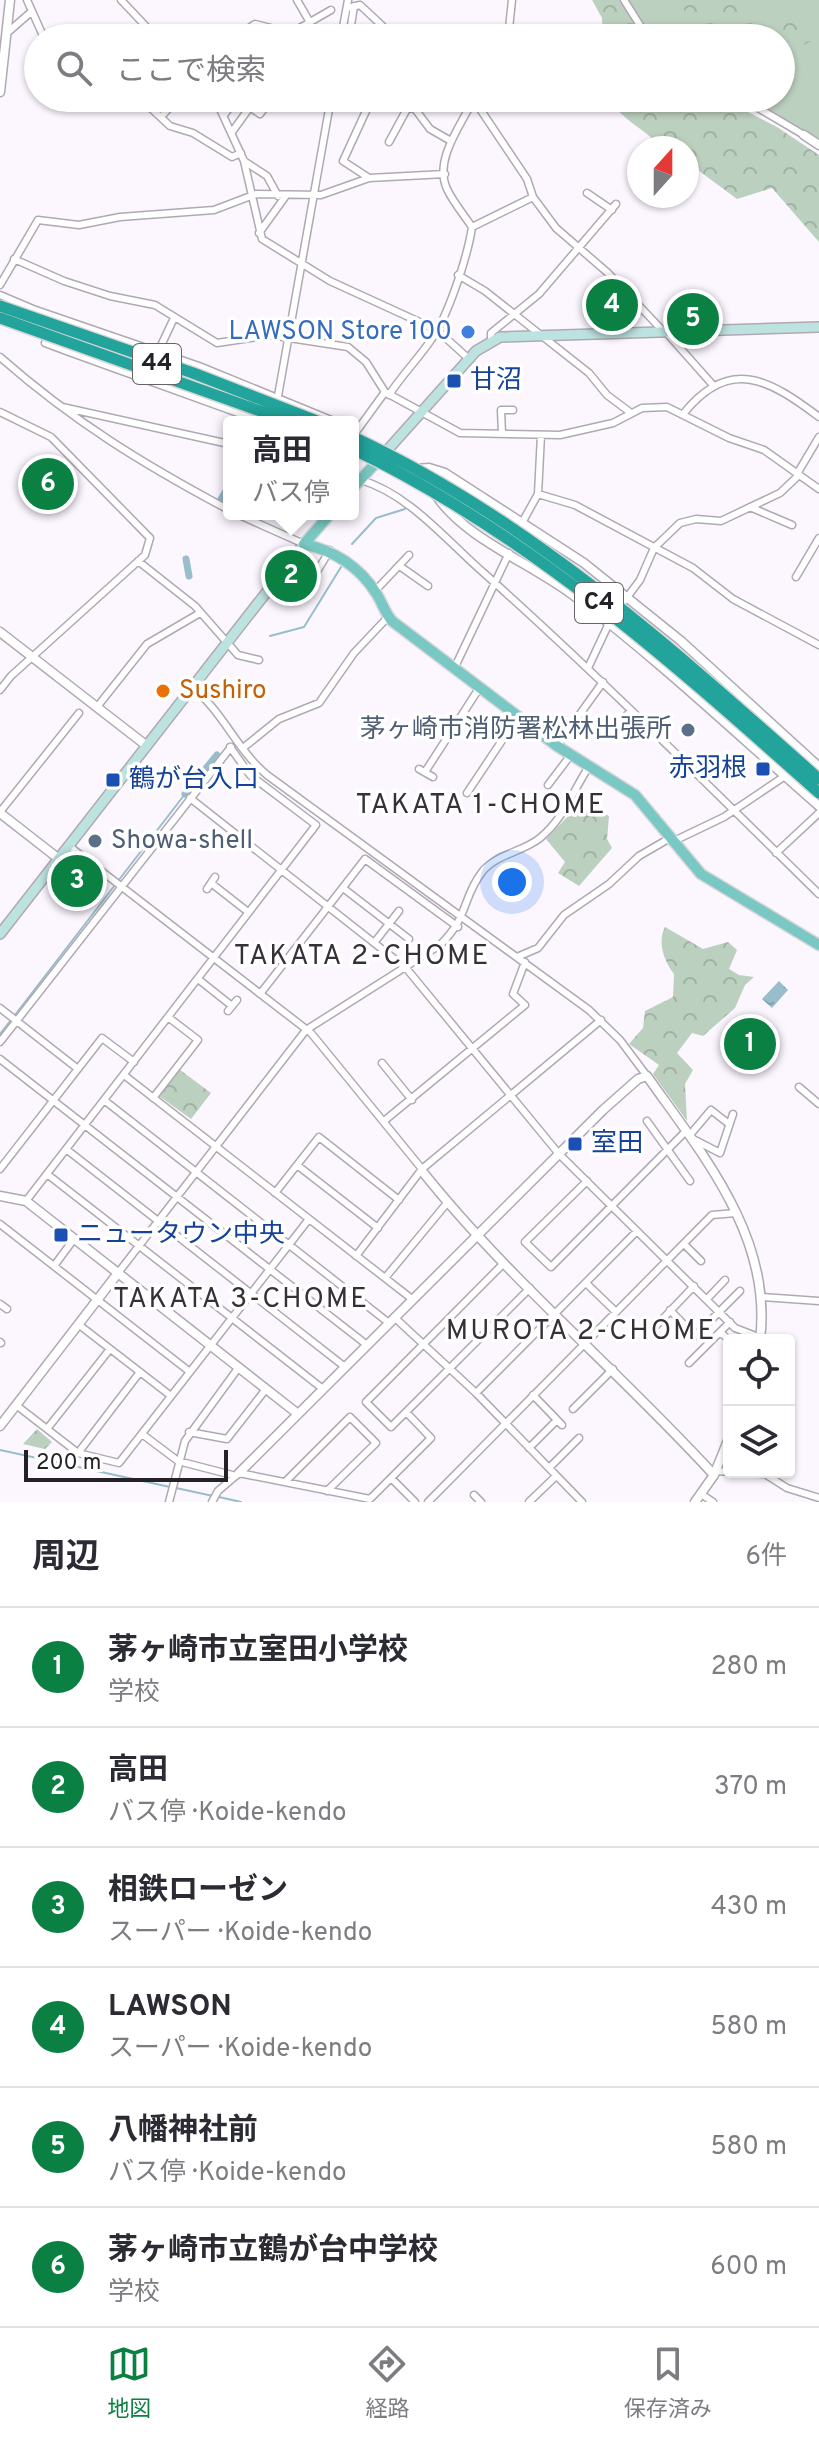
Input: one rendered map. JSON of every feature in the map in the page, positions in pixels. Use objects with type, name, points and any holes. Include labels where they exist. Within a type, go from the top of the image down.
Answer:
[{"type":"highway","points":[[2,312],[275,416]]},
{"type":"highway","points":[[2,312],[193,373],[304,416]]},
{"type":"highway","name":"C4","points":[[359,438],[432,478],[542,547],[655,635],[819,779]]},
{"type":"highway","name":"C4","points":[[359,451],[472,513],[588,594],[819,793]]},
{"type":"main road","name":"44","points":[[2,312],[281,416]]},
{"type":"main road","name":"44","points":[[2,312],[247,390],[300,416]]},
{"type":"main road","points":[[359,480],[469,359],[491,340],[537,335],[819,327]]},
{"type":"main road","points":[[359,439],[381,457]]},
{"type":"main road","points":[[359,450],[381,457]]},
{"type":"main road","points":[[0,934],[325,520]]},
{"type":"main road","points":[[304,544],[330,550],[351,564],[375,591],[388,617],[478,690],[570,756],[635,795],[701,874],[819,945]]},
{"type":"street","points":[[0,92],[10,0]]},
{"type":"street","points":[[27,0],[37,24]]},
{"type":"street","points":[[121,0],[144,24]]},
{"type":"street","points":[[297,0],[307,22]]},
{"type":"street","points":[[509,24],[512,0]]},
{"type":"street","points":[[624,0],[639,24]]},
{"type":"street","points":[[350,5],[360,5],[380,24]]},
{"type":"street","points":[[304,24],[331,10]]},
{"type":"street","points":[[7,33],[31,12]]},
{"type":"street","points":[[155,112],[170,126],[197,134],[232,157],[241,153]]},
{"type":"street","points":[[161,117],[165,112]]},
{"type":"street","points":[[222,112],[244,161],[259,233],[267,243],[302,265],[437,330],[469,359]]},
{"type":"street","points":[[232,132],[246,112]]},
{"type":"street","points":[[278,396],[329,112]]},
{"type":"street","points":[[366,112],[343,161],[369,178]]},
{"type":"street","points":[[389,142],[405,112]]},
{"type":"street","points":[[418,112],[436,134],[451,141]]},
{"type":"street","points":[[467,112],[451,141],[445,187],[472,227]]},
{"type":"street","points":[[483,112],[527,179],[533,197],[556,228],[608,273],[712,384]]},
{"type":"street","points":[[765,112],[819,145]]},
{"type":"street","points":[[244,161],[267,176],[282,196]]},
{"type":"street","points":[[0,285],[38,220],[79,225],[120,217],[214,210],[253,195],[314,196],[369,178],[445,174]]},
{"type":"street","points":[[491,340],[491,333],[539,294],[614,207],[587,193]]},
{"type":"street","points":[[259,233],[282,196]]},
{"type":"street","points":[[359,429],[437,330],[472,227],[533,197]]},
{"type":"street","points":[[0,262],[13,261],[75,285],[155,305],[217,343],[261,335],[354,350],[387,393],[460,433],[541,435],[587,430],[659,406],[684,413],[729,438],[764,450],[819,489]]},
{"type":"street","points":[[458,275],[485,291],[589,373],[607,395],[631,413]]},
{"type":"street","points":[[0,295],[158,352],[247,390],[278,396],[323,416]]},
{"type":"street","points":[[2,312],[33,309]]},
{"type":"street","points":[[158,352],[174,318]]},
{"type":"street","points":[[69,339],[69,352]]},
{"type":"street","points":[[45,343],[246,416]]},
{"type":"street","points":[[0,357],[58,406],[135,460],[223,507]]},
{"type":"street","points":[[684,413],[712,384],[731,380],[772,384],[819,417]]},
{"type":"street","points":[[58,406],[223,443]]},
{"type":"street","points":[[502,434],[501,410],[513,410]]},
{"type":"street","points":[[0,412],[51,437],[149,533],[145,555],[0,690]]},
{"type":"street","points":[[523,521],[538,494],[541,435]]},
{"type":"street","points":[[588,668],[609,623],[640,580],[654,548],[680,523],[696,519],[721,521],[780,493],[798,474],[819,437]]},
{"type":"street","points":[[381,457],[413,469],[429,468],[445,473],[523,521],[626,596],[681,641],[819,767]]},
{"type":"street","points":[[381,457],[421,482],[457,521],[509,553],[609,623],[819,806]]},
{"type":"street","points":[[359,483],[388,488],[497,585],[603,682],[819,894]]},
{"type":"street","points":[[538,494],[575,505],[693,568],[733,599],[816,644],[819,633]]},
{"type":"street","points":[[750,507],[792,525]]},
{"type":"street","points":[[250,520],[304,544]]},
{"type":"street","points":[[796,577],[819,538]]},
{"type":"street","points":[[313,578],[330,550]]},
{"type":"street","points":[[454,669],[497,585],[509,553]]},
{"type":"street","points":[[375,591],[401,567],[409,555]]},
{"type":"street","points":[[138,561],[200,613],[238,655],[259,660]]},
{"type":"street","points":[[401,567],[428,586]]},
{"type":"street","points":[[97,707],[147,644],[200,613]]},
{"type":"street","points":[[243,748],[279,719],[323,700],[354,653],[388,617]]},
{"type":"street","points":[[0,632],[147,746]]},
{"type":"street","points":[[557,746],[603,682]]},
{"type":"street","points":[[192,687],[209,701],[236,741],[267,775],[601,1020],[647,1076],[722,1183],[757,1271],[762,1297],[760,1334]]},
{"type":"street","points":[[433,777],[422,770],[478,690]]},
{"type":"street","points":[[608,734],[631,711]]},
{"type":"street","points":[[59,859],[0,813],[79,713]]},
{"type":"street","points":[[467,793],[517,718]]},
{"type":"street","points":[[0,1042],[119,885],[236,741]]},
{"type":"street","points":[[26,1201],[316,825],[250,775],[230,747]]},
{"type":"street","points":[[548,785],[570,756]]},
{"type":"street","points":[[517,957],[538,948],[564,915],[609,884],[639,856],[735,810],[787,778],[809,758]]},
{"type":"street","points":[[1,1422],[306,1030],[440,945],[458,927],[484,869],[526,848],[555,824],[588,768]]},
{"type":"street","points":[[190,798],[406,968],[559,1154],[719,1312],[751,1334]]},
{"type":"street","points":[[776,853],[819,813]]},
{"type":"street","points":[[69,846],[306,1030],[384,1121],[475,1236],[556,1312],[715,1473],[765,1474],[796,1492],[819,1498]]},
{"type":"street","points":[[260,994],[365,859],[458,927]]},
{"type":"street","points":[[211,883],[248,912]]},
{"type":"street","points":[[343,888],[409,939]]},
{"type":"street","points":[[374,943],[399,911]]},
{"type":"street","points":[[384,1121],[525,1005],[513,994],[525,962]]},
{"type":"street","points":[[198,979],[232,1006]]},
{"type":"street","points":[[0,1008],[78,1069]]},
{"type":"street","points":[[153,1098],[198,1040],[168,1017]]},
{"type":"street","points":[[356,1256],[422,1170],[601,1020]]},
{"type":"street","points":[[0,1169],[102,1038],[134,1062]]},
{"type":"street","points":[[0,1059],[367,1345]]},
{"type":"street","points":[[382,1063],[412,1100]]},
{"type":"street","points":[[124,1075],[412,1299]]},
{"type":"street","points":[[214,1498],[616,1097],[638,1079],[647,1076]]},
{"type":"street","points":[[799,1087],[819,1104]]},
{"type":"street","points":[[104,1100],[289,1245],[423,1344],[476,1393],[582,1502]]},
{"type":"street","points":[[587,1181],[525,1242],[551,1267],[668,1150],[689,1135],[711,1110],[729,1124]]},
{"type":"street","points":[[689,1135],[720,1153],[733,1114]]},
{"type":"street","points":[[647,1121],[690,1181]]},
{"type":"street","points":[[275,1193],[319,1137],[399,1200]]},
{"type":"street","points":[[66,1149],[345,1367]]},
{"type":"street","points":[[297,1165],[378,1228]]},
{"type":"street","points":[[47,1174],[323,1389]]},
{"type":"street","points":[[0,1196],[26,1201],[298,1414]]},
{"type":"street","points":[[385,1278],[447,1203]]},
{"type":"street","points":[[428,1502],[712,1215],[736,1213]]},
{"type":"street","points":[[16,1405],[78,1453],[119,1463],[309,1219]]},
{"type":"street","points":[[1,1228],[190,1372]]},
{"type":"street","points":[[476,1393],[637,1231]]},
{"type":"street","points":[[54,1266],[74,1239]]},
{"type":"street","points":[[684,1244],[701,1261]]},
{"type":"street","points":[[504,1263],[366,1402],[391,1427],[530,1288]]},
{"type":"street","points":[[707,1299],[725,1280]]},
{"type":"street","points":[[586,1283],[616,1312]]},
{"type":"street","points":[[654,1328],[694,1286]]},
{"type":"street","points":[[670,1310],[695,1336],[740,1291]]},
{"type":"street","points":[[762,1297],[819,1301]]},
{"type":"street","points":[[0,1304],[7,1309]]},
{"type":"street","points":[[689,1363],[730,1322]]},
{"type":"street","points":[[78,1324],[171,1396]]},
{"type":"street","points":[[720,1332],[723,1335]]},
{"type":"street","points":[[47,1429],[110,1349]]},
{"type":"street","points":[[169,1502],[178,1461],[189,1432],[239,1367]]},
{"type":"street","points":[[573,1409],[613,1369]]},
{"type":"street","points":[[78,1453],[140,1372]]},
{"type":"street","points":[[189,1432],[227,1439],[266,1389]]},
{"type":"street","points":[[529,1448],[560,1423],[533,1395]]},
{"type":"street","points":[[142,1434],[178,1461],[370,1499],[431,1438],[406,1412]]},
{"type":"street","points":[[285,1482],[350,1417],[376,1443],[327,1491]]},
{"type":"street","points":[[549,1468],[579,1438]]},
{"type":"street","points":[[695,1502],[715,1473],[723,1453]]},
{"type":"street","points":[[529,1502],[556,1476]]},
{"type":"street","points":[[391,1478],[415,1502]]},
{"type":"street","points":[[701,1494],[713,1502]]},
{"type":"green space","points":[[592,0],[629,0],[637,24],[602,24]]},
{"type":"green space","points":[[623,0],[819,0],[819,140],[772,112],[795,112],[795,24],[644,24]]},
{"type":"green space","points":[[682,0],[732,0],[745,12],[807,23],[811,41],[795,50],[795,24],[688,24]]},
{"type":"green space","points":[[620,112],[748,112],[777,127],[819,155],[819,242],[772,188],[737,199],[699,171],[699,136],[649,136]]},
{"type":"green space","points":[[599,811],[609,816],[607,839],[612,848],[579,886],[558,873],[565,862],[546,839],[572,812]]},
{"type":"green space","points":[[665,927],[703,949],[728,942],[737,950],[729,969],[739,975],[754,977],[745,985],[735,1008],[703,1036],[692,1033],[677,1053],[693,1070],[685,1084],[687,1121],[653,1074],[659,1065],[629,1044],[643,1028],[645,1011],[673,997],[674,974],[662,945]]},
{"type":"green space","points":[[179,1069],[211,1093],[191,1119],[159,1096]]},
{"type":"green space","points":[[37,1429],[52,1442],[45,1449],[23,1444]]},
{"type":"water","points":[[779,981],[788,990],[772,1008],[762,999]]},
{"type":"waterway","points":[[352,544],[376,518],[405,509]]},
{"type":"waterway","points":[[186,559],[189,576]]},
{"type":"waterway","points":[[270,636],[304,627],[341,567]]},
{"type":"waterway","points":[[185,794],[217,755]]},
{"type":"waterway","points":[[15,1015],[185,794]]},
{"type":"waterway","points":[[0,1034],[11,1020]]},
{"type":"waterway","points":[[0,1450],[170,1487]]},
{"type":"waterway","points":[[176,1488],[213,1496]]},
{"type":"waterway","points":[[219,1497],[241,1502]]},
{"type":"place","name":"LAWSON","points":[[612,305]]},
{"type":"place","name":"八幡神社前","points":[[693,319]]},
{"type":"place","name":"LAWSON Store 100","points":[[468,332]]},
{"type":"place","name":"甘沼","points":[[454,381]]},
{"type":"place","name":"茅ヶ崎市立鶴が台中学校","points":[[48,484]]},
{"type":"place","name":"高田","points":[[291,576]]},
{"type":"place","name":"Sushiro","points":[[163,691]]},
{"type":"place","name":"茅ヶ崎市消防署松林出張所","points":[[688,730]]},
{"type":"place","name":"赤羽根","points":[[763,769]]},
{"type":"place","name":"鶴が台入口","points":[[113,780]]},
{"type":"place","name":"Showa-shell","points":[[95,841]]},
{"type":"place","name":"相鉄ローゼン","points":[[77,881]]},
{"type":"place","name":"茅ヶ崎市立室田小学校","points":[[750,1044]]},
{"type":"place","name":"室田","points":[[575,1144]]},
{"type":"place","name":"ニュータウン中央","points":[[61,1235]]},
{"type":"district","name":"TAKATA 1-CHOME","points":[[481,806]]},
{"type":"district","name":"TAKATA 2-CHOME","points":[[362,957]]},
{"type":"district","name":"TAKATA 3-CHOME","points":[[241,1300]]},
{"type":"district","name":"MUROTA 2-CHOME","points":[[581,1332]]}]
